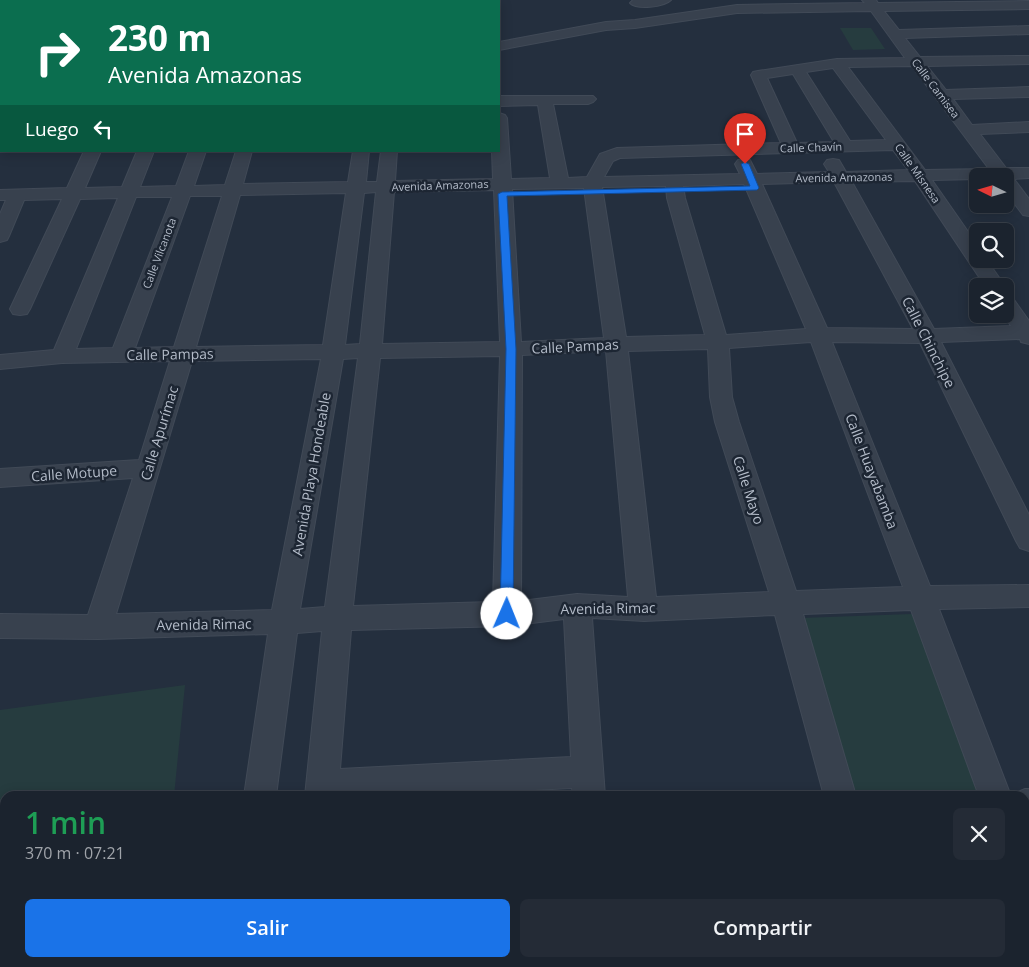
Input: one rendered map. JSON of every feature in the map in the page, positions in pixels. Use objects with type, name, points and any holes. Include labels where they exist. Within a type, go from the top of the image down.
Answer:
[{"type":"street","points":[[637,3],[664,0]]},
{"type":"street","name":"Calle Camisea","points":[[872,4],[996,168]]},
{"type":"street","points":[[500,46],[606,26],[635,24],[735,5],[1029,5]]},
{"type":"street","points":[[896,34],[1029,30]]},
{"type":"street","points":[[791,147],[758,75],[837,63],[916,60],[1029,60]]},
{"type":"street","name":"Calle Misnesa","points":[[837,63],[923,179],[990,278]]},
{"type":"street","points":[[797,69],[845,146]]},
{"type":"street","points":[[942,95],[1029,92]]},
{"type":"street","points":[[500,101],[588,99]]},
{"type":"street","points":[[545,101],[560,183]]},
{"type":"street","points":[[968,130],[1029,127]]},
{"type":"street","points":[[500,142],[511,349],[507,614]]},
{"type":"street","name":"Calle Chavín","points":[[592,188],[606,158],[617,153],[898,145]]},
{"type":"street","name":"Calle Chinchipe","points":[[821,147],[844,181],[927,336],[1029,541]]},
{"type":"street","name":"Calle Huayabamba","points":[[739,150],[819,335],[993,791]]},
{"type":"street","points":[[20,309],[93,152]]},
{"type":"street","points":[[62,356],[146,152]]},
{"type":"street","name":"Calle Vilcanota","points":[[121,355],[198,152]]},
{"type":"street","name":"Calle Apurímac","points":[[98,627],[149,468],[244,152]]},
{"type":"street","name":"Avenida Playa Hondeable","points":[[261,791],[284,622],[333,353],[361,152]]},
{"type":"street","points":[[389,152],[370,352],[338,618],[322,791],[588,784],[577,606]]},
{"type":"street","name":"Avenida Amazonas","points":[[1014,176],[1029,172]]},
{"type":"street","name":"Avenida Amazonas","points":[[923,179],[969,182]]},
{"type":"street","name":"Avenida Amazonas","points":[[8,195],[355,188],[385,192],[969,179]]},
{"type":"street","name":"Avenida Amazonas","points":[[1014,180],[1029,181]]},
{"type":"street","name":"Avenida Amazonas","points":[[502,189],[560,183],[592,188]]},
{"type":"street","name":"Calle Mayo","points":[[675,185],[718,342],[721,397],[727,422],[786,603],[839,791]]},
{"type":"street","points":[[592,188],[616,344],[638,569],[644,609]]},
{"type":"street","name":"Calle Camisea","points":[[1014,192],[1029,211]]},
{"type":"street","points":[[0,236],[8,195]]},
{"type":"street","points":[[1014,314],[1028,333]]},
{"type":"street","name":"Calle Pampas","points":[[0,362],[62,356],[511,349],[718,342],[819,335],[927,336],[1028,333]]},
{"type":"street","name":"Calle Motupe","points":[[0,478],[149,468]]},
{"type":"street","name":"Avenida Rimac","points":[[0,626],[98,627],[284,622],[338,618],[507,614],[577,606],[644,609],[921,598],[1029,596]]},
{"type":"green space","points":[[840,28],[871,28],[885,49],[853,50]]},
{"type":"green space","points":[[912,614],[981,791],[846,791],[801,618]]},
{"type":"green space","points":[[185,685],[174,791],[0,791],[0,710]]},
{"type":"route","points":[[507,614],[511,349],[502,194],[754,188],[745,164]]}]
